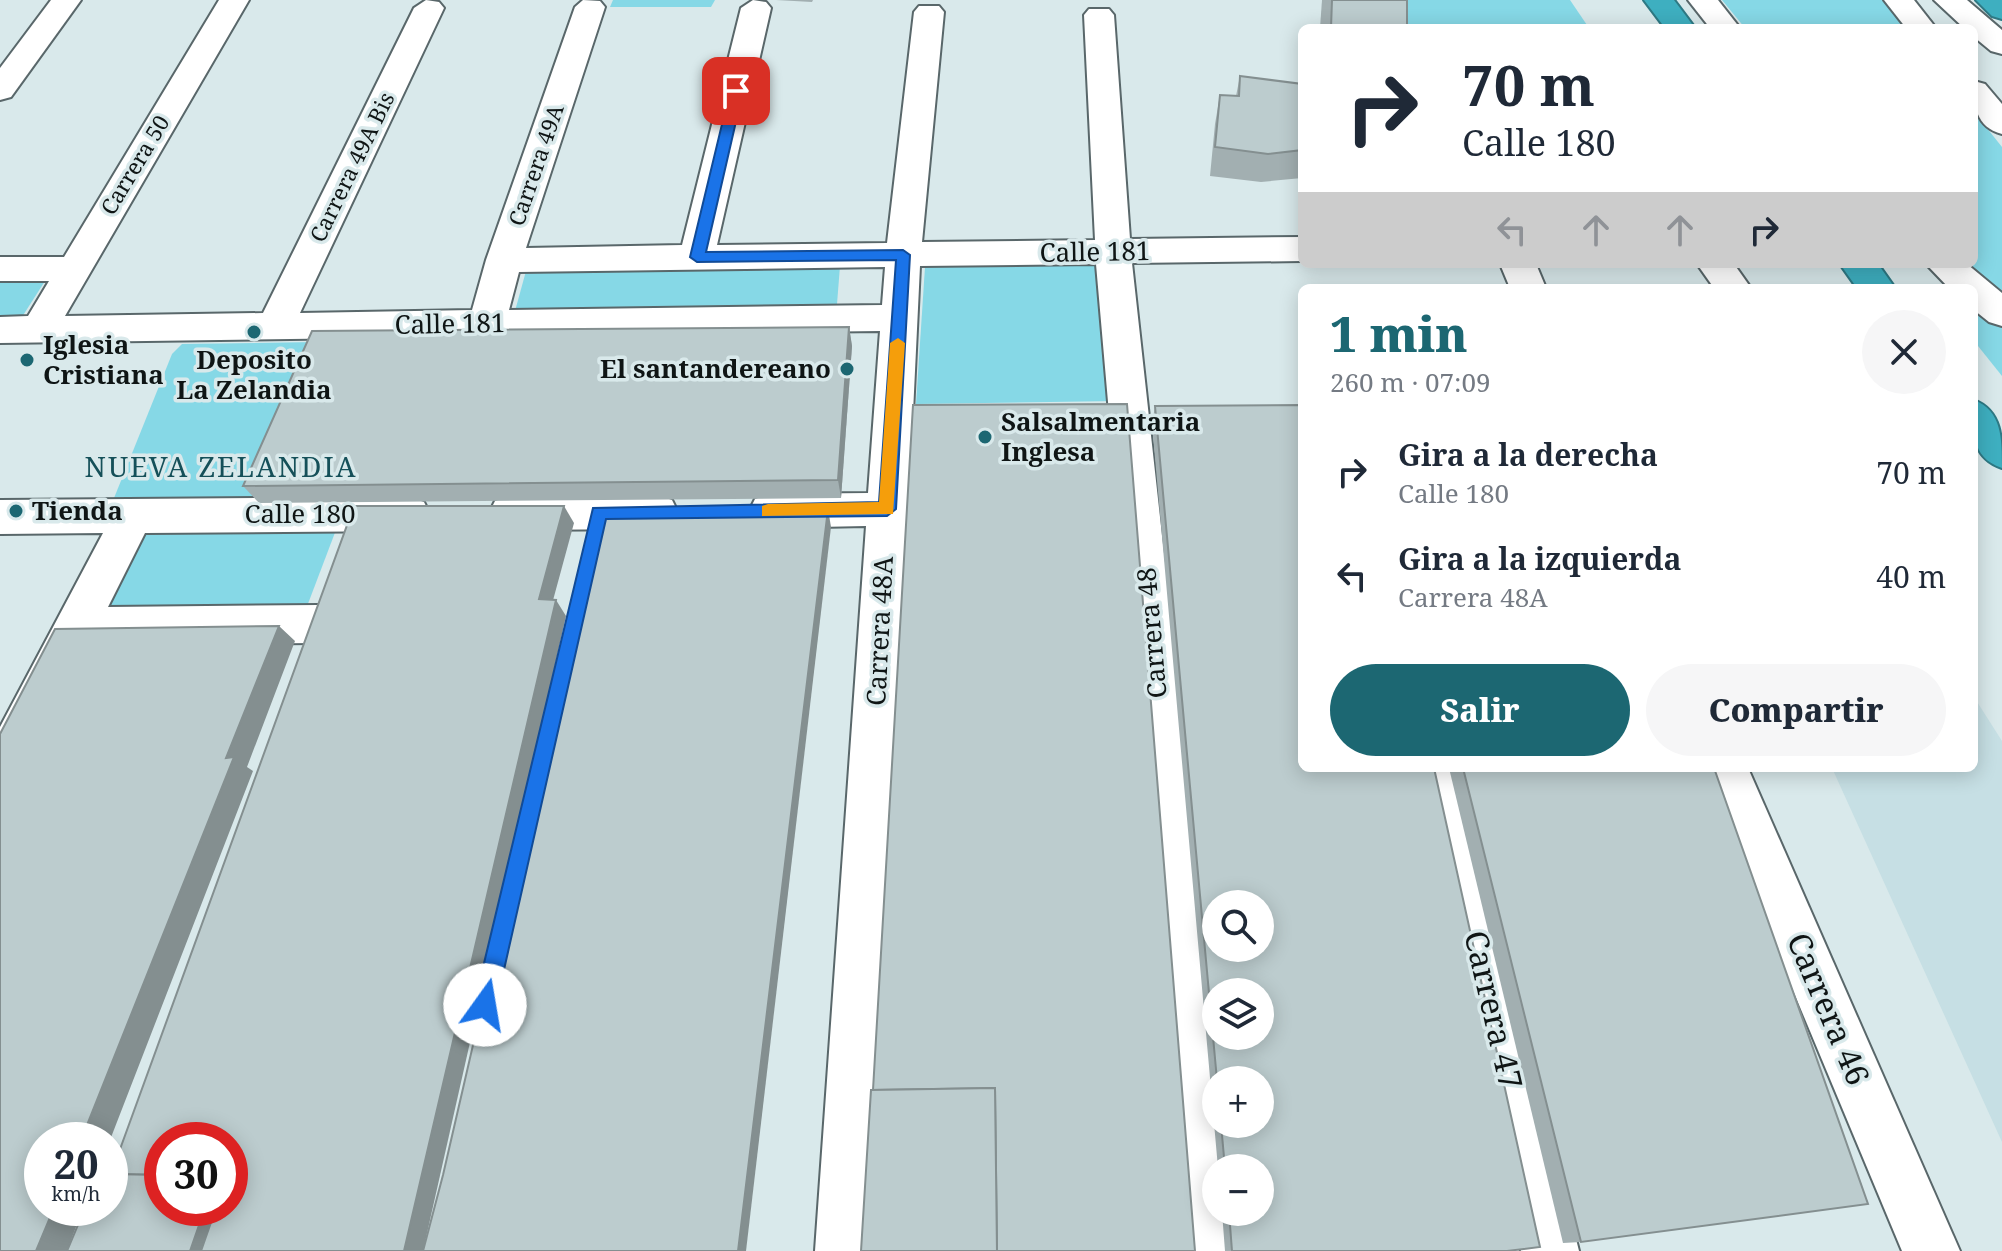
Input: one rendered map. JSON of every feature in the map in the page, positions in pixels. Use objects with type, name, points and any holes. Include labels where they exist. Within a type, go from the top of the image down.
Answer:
[{"type":"highway","points":[[1659,0],[1677,24]]},
{"type":"highway","points":[[1991,0],[2002,10]]},
{"type":"highway","points":[[1861,268],[1874,284]]},
{"type":"highway","points":[[1978,420],[2002,452]]},
{"type":"street","points":[[0,90],[66,0]]},
{"type":"street","name":"Carrera 50","points":[[38,330],[234,0]]},
{"type":"street","points":[[1703,0],[1722,24]]},
{"type":"street","points":[[1899,0],[1918,24]]},
{"type":"street","points":[[1949,0],[1977,24]]},
{"type":"street","name":"Carrera 49A","points":[[487,324],[504,260],[590,7]]},
{"type":"street","name":"Carrera 49A Bis","points":[[275,327],[429,8]]},
{"type":"street","points":[[697,257],[756,8]]},
{"type":"street","name":"Carrera 48A","points":[[844,1251],[887,509],[909,420],[899,318],[903,255],[929,12]]},
{"type":"street","name":"Carrera 48","points":[[1099,15],[1113,252],[1211,1251]]},
{"type":"street","points":[[1978,25],[2002,45]]},
{"type":"street","points":[[1978,96],[2002,124]]},
{"type":"street","name":"Calle 181","points":[[504,260],[1298,249]]},
{"type":"street","points":[[1949,268],[1967,284]]},
{"type":"street","points":[[0,269],[73,269]]},
{"type":"street","points":[[1978,293],[2002,313]]},
{"type":"street","name":"Calle 181","points":[[0,330],[899,318]]},
{"type":"street","points":[[739,511],[887,509]]},
{"type":"street","name":"Calle 180","points":[[0,517],[133,515],[334,589],[458,514],[594,536],[693,512]]},
{"type":"street","points":[[0,774],[133,515]]},
{"type":"street","points":[[76,626],[334,589]]},
{"type":"street","name":"Carrera 47","points":[[1437,772],[1550,1251]]},
{"type":"street","name":"Carrera 46","points":[[1726,772],[1931,1251]]},
{"type":"shaded area","points":[[613,0],[715,0],[711,7],[610,7]]},
{"type":"shaded area","points":[[1399,0],[1570,0],[1586,24],[1402,24]]},
{"type":"shaded area","points":[[1722,0],[1884,0],[1903,24],[1742,24]]},
{"type":"shaded area","points":[[1978,117],[2002,147],[2002,291],[1973,268],[1978,268]]},
{"type":"shaded area","points":[[1104,263],[1117,401],[916,404],[925,267]]},
{"type":"shaded area","points":[[840,266],[837,304],[515,311],[526,271]]},
{"type":"shaded area","points":[[0,281],[45,281],[22,317],[0,317]]},
{"type":"shaded area","points":[[1978,304],[2002,325],[2002,376],[1978,346]]},
{"type":"shaded area","points":[[317,342],[249,505],[110,508],[172,354],[182,344]]},
{"type":"shaded area","points":[[339,522],[306,609],[94,611],[139,525]]},
{"type":"shaded area","points":[[1978,703],[2002,741],[2002,1142],[1834,772],[1978,772]]},
{"type":"building","points":[[1332,0],[1407,0],[1407,24],[1331,24]]},
{"type":"building","points":[[1240,76],[1298,83],[1298,150],[1268,154],[1215,147],[1220,95],[1239,96]]},
{"type":"building","points":[[849,327],[838,480],[243,486],[312,331]]},
{"type":"building","points":[[1127,404],[1195,1251],[997,1251],[995,1088],[873,1090],[913,405]]},
{"type":"building","points":[[1298,405],[1298,772],[1435,772],[1540,1247],[1507,1251],[1232,1251],[1230,1226],[1274,1226],[1274,1154],[1224,1154],[1222,1138],[1274,1138],[1274,1066],[1216,1066],[1214,1050],[1274,1050],[1274,978],[1208,978],[1206,962],[1274,962],[1274,890],[1202,890],[1202,917],[1155,406]]},
{"type":"building","points":[[354,506],[564,506],[539,599],[556,600],[404,1251],[201,1251],[210,1226],[248,1226],[248,1122],[144,1122],[144,1175],[128,1174],[128,1127]]},
{"type":"building","points":[[597,508],[828,509],[738,1251],[423,1251],[443,1175]]},
{"type":"building","points":[[279,626],[226,758],[234,757],[88,1122],[24,1122],[24,1226],[46,1226],[36,1251],[0,1251],[0,734],[55,629]]},
{"type":"building","points":[[1464,772],[1715,772],[1868,1204],[1581,1242]]},
{"type":"building","points":[[995,1088],[997,1251],[861,1251],[871,1090]]},
{"type":"building","points":[[128,1174],[144,1175],[144,1226],[199,1226],[190,1251],[67,1251],[77,1226],[128,1226]]},
{"type":"slow traffic","points":[[768,511],[887,509],[898,343]]},
{"type":"place","name":"Deposito La Zelandia","points":[[254,332]]},
{"type":"place","name":"Iglesia Cristiana","points":[[27,360]]},
{"type":"place","name":"El santandereano","points":[[847,369]]},
{"type":"place","name":"Salsalmentaria Inglesa","points":[[985,437]]},
{"type":"place","name":"Tienda","points":[[16,511]]},
{"type":"district","name":"NUEVA ZELANDIA","points":[[221,467]]},
{"type":"route","points":[[485,1005],[599,512],[887,509],[903,255],[697,257],[736,91]]}]
